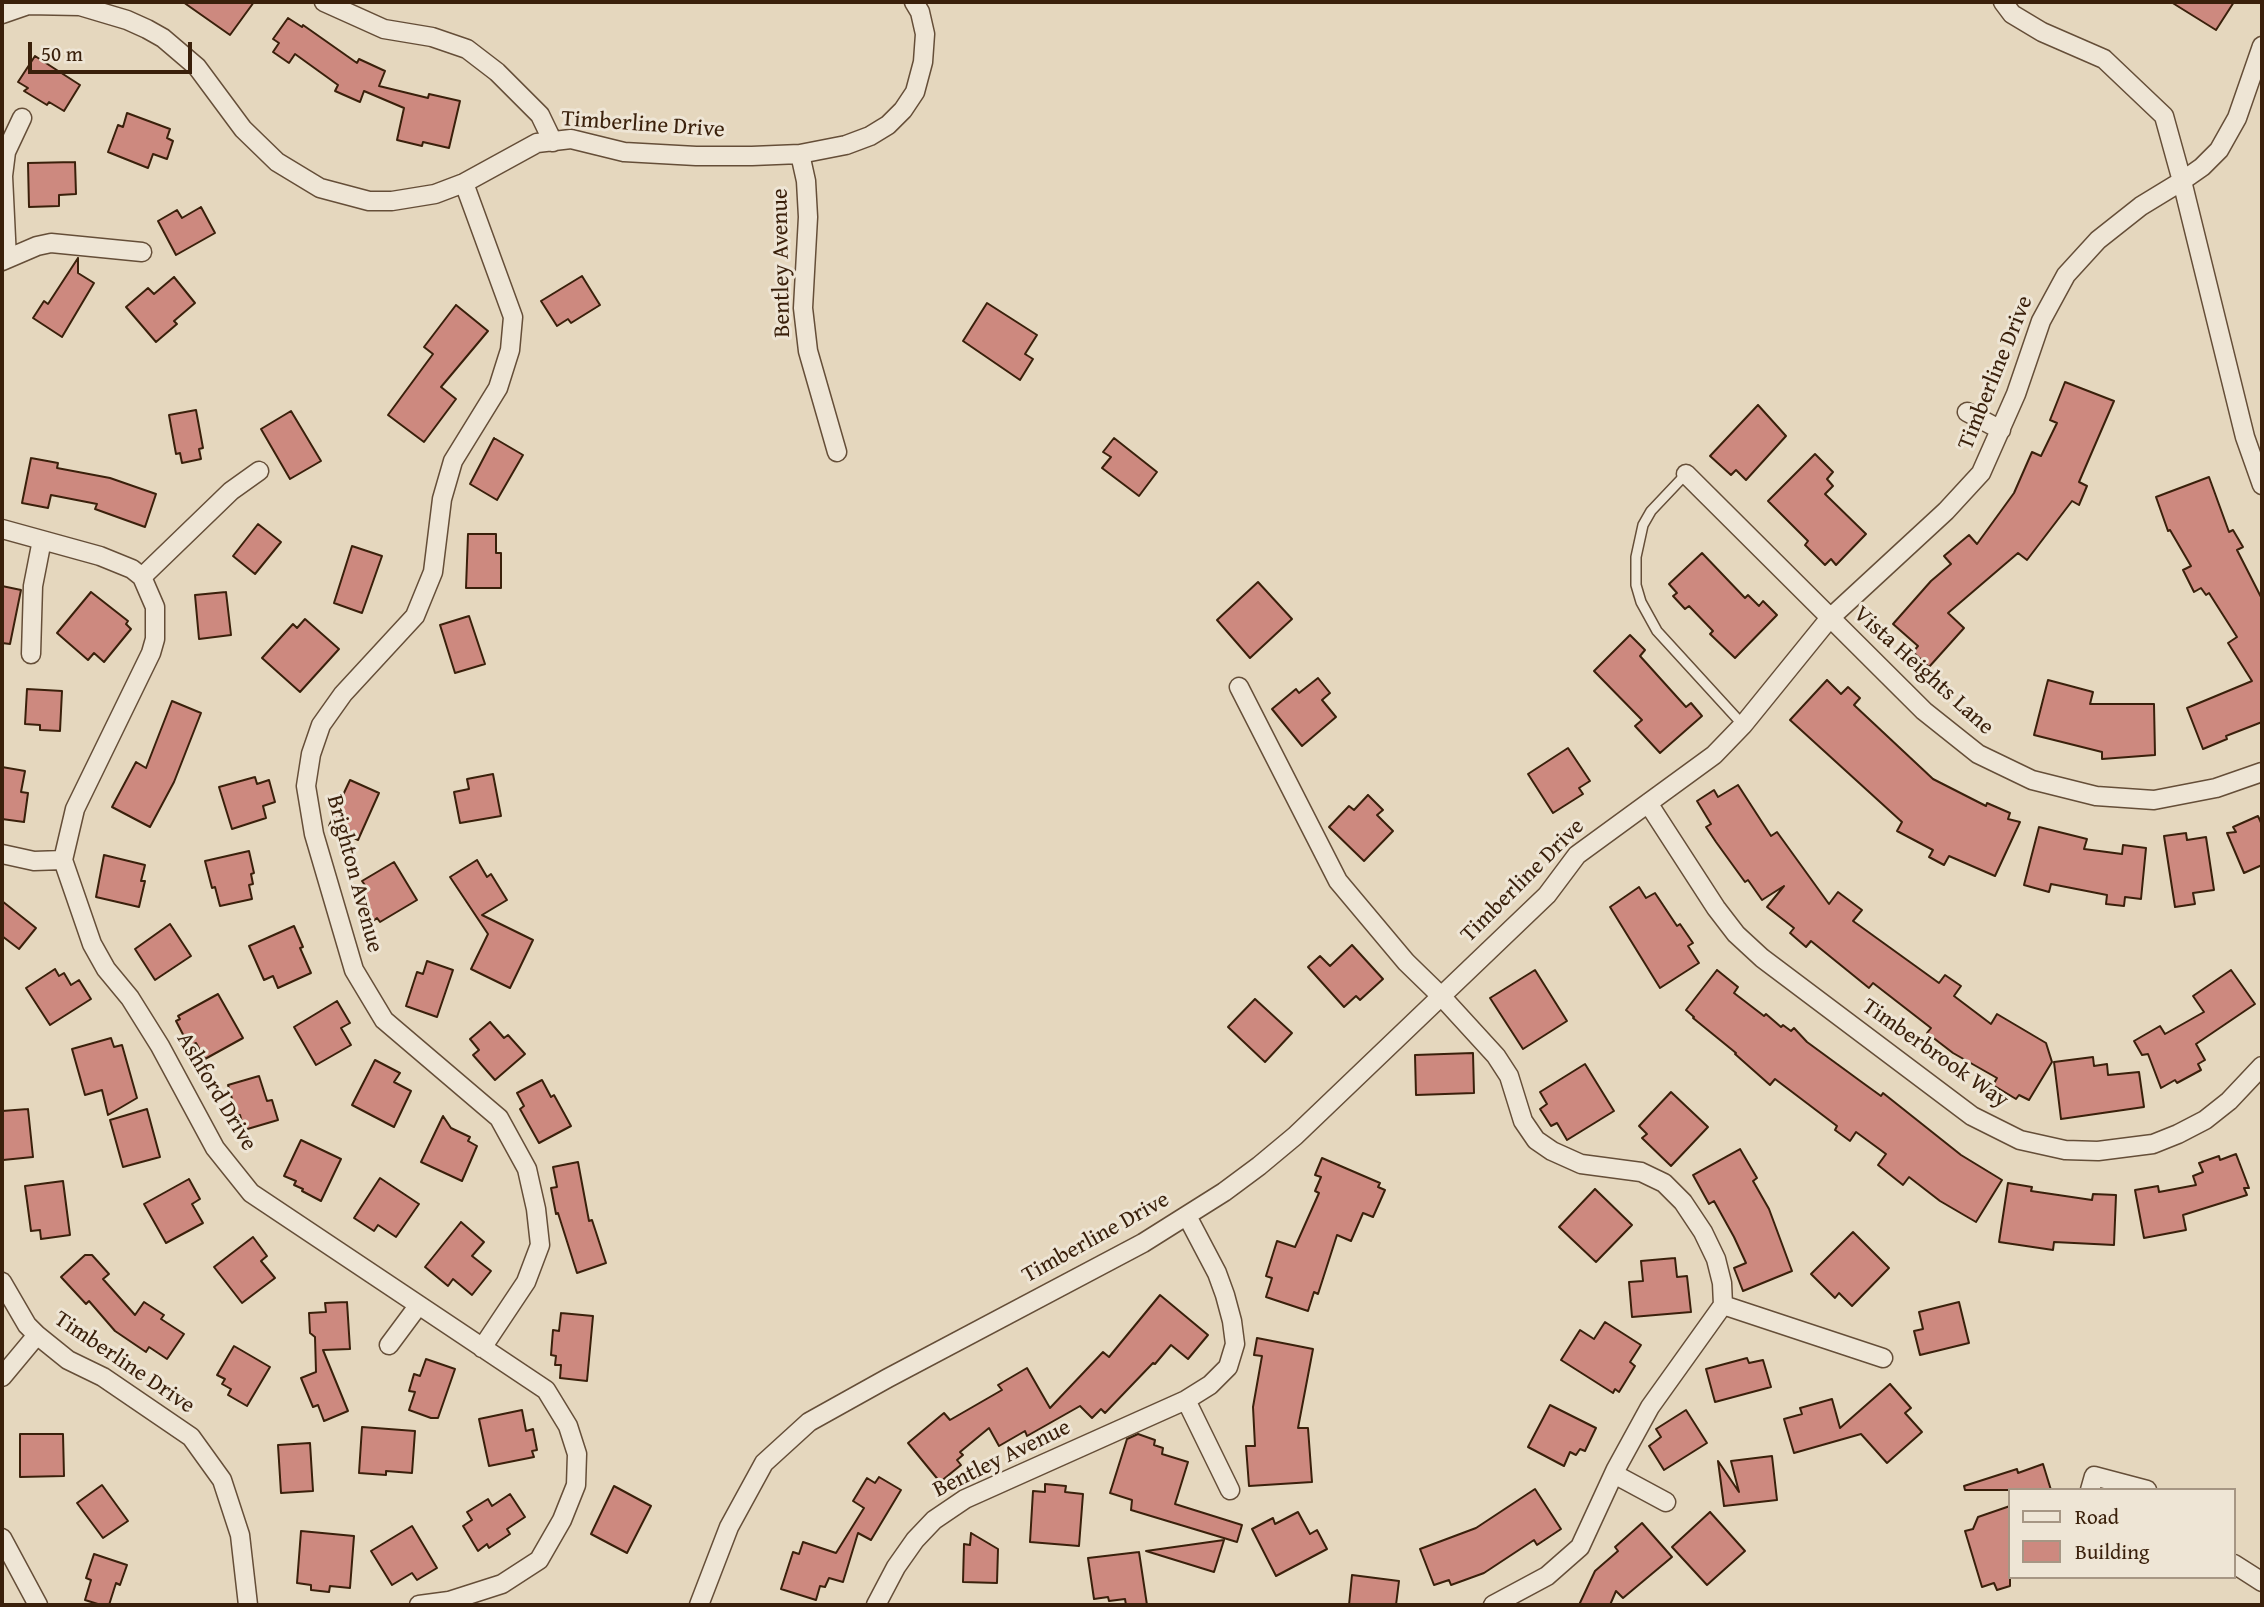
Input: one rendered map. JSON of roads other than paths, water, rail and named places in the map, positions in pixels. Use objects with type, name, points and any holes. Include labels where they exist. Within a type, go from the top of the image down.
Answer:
[{"type":"street","points":[[324,2],[384,29],[432,37],[467,50],[497,72],[540,115],[553,142]]},
{"type":"street","name":"Timberline Drive","points":[[2,14],[28,5],[80,6],[147,29],[163,38],[197,67],[257,145],[277,162],[320,188],[369,201],[392,201],[435,194],[464,183],[537,144],[571,139],[624,152],[696,156],[800,154],[846,145],[870,136],[888,125],[903,110],[915,92],[923,62],[925,34],[920,12],[914,2]]},
{"type":"street","points":[[2003,2],[2012,14],[2042,32],[2104,58],[2164,116],[2245,437],[2262,485]]},
{"type":"street","name":"Timberline Drive","points":[[699,1605],[729,1527],[764,1463],[809,1422],[1143,1243],[1242,1180],[1295,1136],[1442,997],[1546,895],[1577,855],[1714,755],[1743,725],[1829,619],[1946,511],[1981,473],[2016,394],[2041,321],[2066,275],[2098,240],[2141,206],[2202,167],[2219,150],[2237,118],[2262,46]]},
{"type":"street","points":[[22,118],[6,152],[2,176],[4,260],[51,243],[142,252]]},
{"type":"street","name":"Bentley Avenue","points":[[800,154],[806,181],[808,217],[803,308],[808,351],[836,452]]},
{"type":"street","name":"Brighton Avenue","points":[[464,183],[513,317],[510,350],[498,388],[453,461],[442,499],[433,572],[415,616],[343,694],[321,725],[311,754],[306,786],[314,834],[354,970],[384,1020],[499,1118],[527,1169],[536,1209],[540,1245],[526,1282],[482,1348]]},
{"type":"street","points":[[1967,412],[2001,430]]},
{"type":"street","points":[[142,577],[231,491],[259,471]]},
{"type":"street","name":"Vista Heights Lane","points":[[1686,474],[1924,711],[1978,754],[2032,780],[2096,796],[2154,800],[2217,788],[2262,772]]},
{"type":"street","points":[[2,529],[119,562],[142,577],[155,607],[155,639],[151,653],[75,809],[63,860],[34,860],[2,854]]},
{"type":"street","points":[[32,653],[33,586],[42,540]]},
{"type":"street","points":[[1239,687],[1338,881],[1406,962],[1496,1056],[1509,1076],[1523,1121],[1536,1140],[1552,1151],[1581,1164],[1642,1172],[1664,1184],[1683,1202],[1703,1232],[1716,1259],[1722,1283],[1723,1305],[1650,1407],[1614,1474],[1580,1547],[1547,1576],[1493,1605]]},
{"type":"street","name":"Timberbrook Way","points":[[1648,803],[1716,908],[1762,958],[1972,1116],[2020,1140],[2065,1150],[2098,1151],[2153,1144],[2178,1135],[2205,1120],[2229,1101],[2262,1066]]},
{"type":"street","name":"Ashford Drive","points":[[63,860],[92,944],[106,969],[130,998],[160,1046],[215,1148],[251,1193],[546,1390],[568,1426],[576,1454],[576,1485],[562,1520],[540,1560],[502,1584],[449,1601],[419,1605]]},
{"type":"street","name":"Bentley Avenue","points":[[876,1605],[896,1567],[915,1540],[934,1520],[965,1499],[1186,1399],[1210,1385],[1228,1367],[1235,1344],[1232,1321],[1217,1273],[1187,1216]]},
{"type":"street","name":"Timberline Drive","points":[[2,1282],[37,1335],[68,1360],[103,1377],[191,1437],[222,1480],[240,1535],[248,1605]]},
{"type":"street","points":[[1723,1305],[1883,1357]]},
{"type":"street","points":[[389,1345],[418,1306]]},
{"type":"street","points":[[2,1377],[37,1335]]},
{"type":"street","points":[[1186,1399],[1230,1490]]},
{"type":"street","points":[[1614,1474],[1666,1502]]},
{"type":"street","points":[[2091,1488],[2094,1476],[2139,1488]]},
{"type":"street","points":[[2,1538],[38,1605]]},
{"type":"street","points":[[2236,1565],[2262,1582]]},
{"type":"lane","points":[[1686,474],[1651,511],[1643,525],[1636,557],[1636,585],[1657,631],[1743,725]]}]
